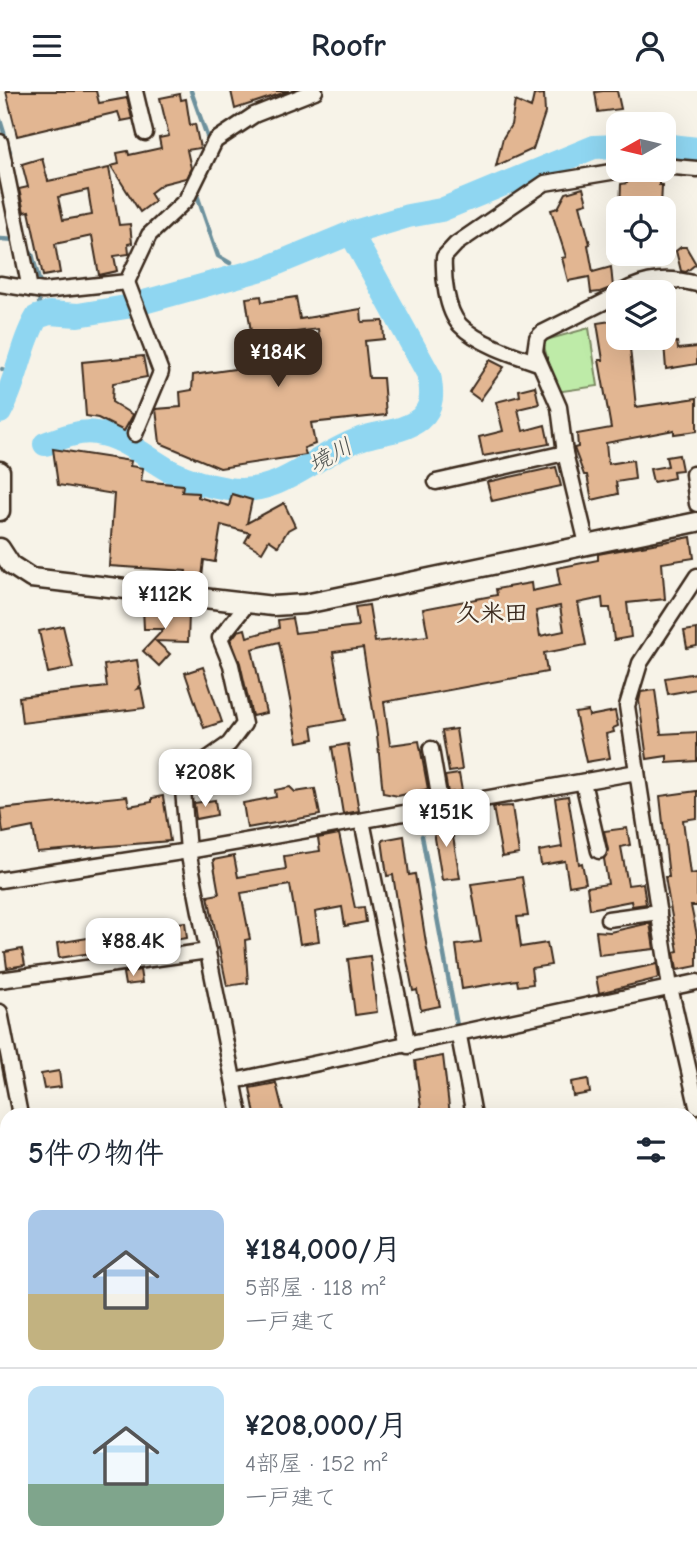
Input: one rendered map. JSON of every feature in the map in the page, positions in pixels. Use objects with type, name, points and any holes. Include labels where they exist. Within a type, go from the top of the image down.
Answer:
[{"type":"street","points":[[135,91],[145,134]]},
{"type":"street","points":[[135,434],[161,372],[128,285],[149,235],[186,200],[215,141],[254,115],[311,92]]},
{"type":"street","points":[[0,142],[30,289]]},
{"type":"street","points":[[676,167],[697,169]]},
{"type":"street","points":[[538,363],[480,338],[460,325],[448,297],[444,257],[456,244],[545,183],[606,173]]},
{"type":"street","points":[[649,280],[671,280]]},
{"type":"street","points":[[676,281],[697,284]]},
{"type":"street","points":[[0,284],[55,291],[128,285]]},
{"type":"street","points":[[587,544],[565,453],[559,407],[538,363],[535,345],[542,333],[606,300]]},
{"type":"street","points":[[436,482],[565,453]]},
{"type":"street","points":[[0,471],[0,511]]},
{"type":"street","points":[[693,474],[697,504]]},
{"type":"street","points":[[3,560],[31,578],[273,607],[305,604],[697,522]]},
{"type":"street","points":[[697,576],[640,663],[627,706],[670,988],[697,1106]]},
{"type":"street","points":[[239,1108],[188,851],[182,777],[229,744],[244,725],[231,665],[220,638],[247,604]]},
{"type":"street","points":[[431,749],[441,807]]},
{"type":"street","points":[[0,880],[188,851],[637,772]]},
{"type":"street","points":[[583,782],[599,851]]},
{"type":"street","points":[[362,821],[408,1046]]},
{"type":"street","points":[[608,919],[659,912]]},
{"type":"street","points":[[0,980],[208,951]]},
{"type":"street","points":[[234,1081],[408,1046],[697,982]]},
{"type":"street","points":[[0,1012],[18,1108]]},
{"type":"street","points":[[459,1035],[473,1108]]},
{"type":"green space","points":[[589,328],[598,386],[556,392],[544,346],[546,340]]},
{"type":"building","points":[[6,91],[96,91],[99,103],[127,98],[132,119],[121,121],[118,112],[17,136]]},
{"type":"building","points":[[231,91],[289,91],[235,109]]},
{"type":"building","points":[[617,91],[621,109],[598,112],[595,92]]},
{"type":"building","points":[[180,94],[181,100],[186,99],[190,125],[195,124],[200,148],[187,150],[191,168],[186,178],[162,184],[150,193],[155,201],[140,212],[111,166],[119,164],[117,153],[128,151],[129,155],[161,148],[159,138],[169,136],[160,98]]},
{"type":"building","points":[[544,94],[545,113],[533,149],[496,166],[503,138],[511,125],[515,101],[531,108],[534,95]]},
{"type":"building","points":[[42,158],[48,181],[109,168],[119,225],[130,224],[132,243],[128,244],[129,254],[114,256],[117,271],[99,275],[92,236],[55,244],[60,273],[43,276],[29,211],[24,212],[19,189],[28,187],[22,164]],"holes":[[[88,190],[92,215],[63,220],[58,197]]]},
{"type":"building","points":[[659,182],[659,185],[662,185],[662,196],[620,196],[621,184]]},
{"type":"building","points":[[583,188],[587,203],[580,205],[590,244],[593,272],[611,267],[612,280],[606,280],[606,290],[600,292],[591,293],[589,277],[568,281],[562,258],[566,257],[551,210],[558,208],[566,193]]},
{"type":"building","points":[[686,247],[696,264],[686,272],[681,271],[676,251]]},
{"type":"building","points":[[261,296],[262,302],[296,297],[300,319],[361,309],[362,322],[383,321],[384,339],[365,341],[369,378],[383,378],[386,415],[311,423],[315,444],[304,448],[306,455],[220,468],[160,443],[156,409],[181,407],[180,392],[192,390],[193,375],[256,366],[246,298]],"holes":[[[318,329],[322,358],[291,362],[287,333]]]},
{"type":"building","points":[[606,322],[606,350],[630,350],[636,407],[697,398],[697,431],[674,434],[674,430],[606,443],[608,464],[633,460],[635,479],[616,482],[618,494],[592,500],[587,475],[584,475],[574,448],[578,447],[577,434],[611,428],[599,360],[603,360],[597,323]]},
{"type":"building","points":[[676,342],[678,349],[697,347],[697,364],[666,369],[665,350],[676,350]]},
{"type":"building","points":[[143,356],[147,377],[113,383],[112,402],[133,415],[124,431],[98,418],[86,416],[82,362]]},
{"type":"building","points":[[490,360],[504,367],[480,400],[469,392]]},
{"type":"building","points":[[535,386],[539,404],[518,409],[523,431],[545,425],[549,444],[483,456],[479,437],[503,431],[496,402],[520,396],[519,390]]},
{"type":"building","points":[[53,449],[131,461],[130,466],[143,468],[141,481],[183,485],[182,492],[198,493],[198,497],[229,506],[232,494],[252,500],[247,523],[284,503],[295,526],[288,530],[278,546],[269,540],[262,552],[245,542],[250,533],[221,525],[215,562],[204,560],[201,586],[184,584],[186,571],[109,566],[114,494],[58,485]]},
{"type":"building","points":[[679,455],[682,470],[673,471],[674,478],[653,482],[650,469],[668,466],[666,457]]},
{"type":"building","points":[[556,467],[561,486],[492,501],[487,482]]},
{"type":"building","points":[[691,537],[694,558],[662,563],[665,599],[627,603],[631,637],[614,640],[610,608],[603,608],[602,598],[578,603],[586,645],[544,653],[547,672],[384,702],[390,745],[419,741],[428,789],[398,796],[383,793],[363,648],[333,652],[345,720],[312,726],[314,739],[298,742],[279,642],[252,649],[266,713],[252,716],[240,663],[231,640],[238,631],[245,629],[247,637],[279,628],[278,620],[292,618],[295,633],[358,626],[355,607],[369,605],[375,642],[428,636],[423,609],[497,595],[496,589],[531,583],[532,591],[560,585],[557,568],[598,560],[598,554]],"holes":[[[560,606],[564,631],[540,636],[536,611]]]},
{"type":"building","points":[[159,607],[160,614],[189,614],[188,642],[156,641],[170,654],[159,666],[143,651],[164,629],[144,629],[143,608]]},
{"type":"building","points":[[63,626],[73,668],[48,673],[39,631]]},
{"type":"building","points":[[697,629],[697,646],[687,648],[684,631]]},
{"type":"building","points":[[137,660],[141,685],[137,689],[141,688],[145,708],[22,723],[19,697],[107,687],[104,665]]},
{"type":"building","points":[[203,667],[222,722],[204,728],[185,673]]},
{"type":"building","points":[[697,673],[697,689],[668,694],[665,678]]},
{"type":"building","points":[[655,690],[661,734],[697,732],[697,761],[667,763],[667,756],[647,759],[639,701],[641,692]]},
{"type":"building","points":[[588,711],[589,716],[615,711],[618,726],[613,728],[614,732],[606,734],[610,758],[586,762],[575,713]]},
{"type":"building","points":[[456,729],[462,770],[449,772],[442,731]]},
{"type":"building","points":[[348,744],[359,811],[343,814],[332,747]]},
{"type":"building","points":[[459,774],[462,791],[448,793],[445,776]]},
{"type":"building","points":[[290,787],[295,792],[315,789],[320,815],[247,828],[243,803],[276,797],[275,790]]},
{"type":"building","points":[[697,791],[697,818],[683,820],[690,874],[697,873],[697,906],[691,906],[697,935],[697,966],[677,970],[674,952],[678,951],[665,877],[669,877],[660,796]]},
{"type":"building","points":[[127,796],[129,806],[152,802],[152,798],[163,796],[170,841],[37,852],[33,827],[3,833],[0,809]]},
{"type":"building","points":[[568,796],[579,864],[582,863],[586,883],[569,886],[565,861],[541,865],[539,851],[562,847],[555,798]]},
{"type":"building","points":[[215,800],[217,815],[196,819],[194,803]]},
{"type":"building","points":[[512,806],[519,854],[502,857],[493,807]]},
{"type":"building","points":[[450,819],[460,878],[442,880],[432,820]]},
{"type":"building","points":[[627,828],[630,845],[621,847],[628,885],[643,883],[646,904],[632,906],[631,901],[590,909],[587,887],[608,884],[604,859],[608,850],[604,831]]},
{"type":"building","points":[[339,834],[355,908],[364,907],[366,922],[345,926],[342,907],[315,912],[319,941],[300,944],[290,885],[241,893],[250,939],[245,940],[248,983],[227,986],[208,896],[219,894],[213,860],[234,856],[238,877],[286,869],[284,856],[320,851],[318,838]]},
{"type":"building","points":[[404,836],[409,875],[415,874],[427,949],[440,1006],[421,1010],[417,990],[413,991],[393,875],[387,876],[382,840]]},
{"type":"building","points":[[522,877],[528,916],[517,917],[521,947],[547,943],[551,965],[531,968],[533,984],[518,986],[517,980],[462,989],[456,945],[481,942],[471,884]]},
{"type":"building","points":[[185,922],[187,938],[59,958],[57,943]]},
{"type":"building","points":[[650,923],[654,949],[599,955],[596,931],[610,932]]},
{"type":"building","points":[[22,949],[25,965],[7,968],[5,952]]},
{"type":"building","points":[[370,956],[377,1012],[355,1015],[348,959]]},
{"type":"building","points":[[657,964],[659,978],[599,993],[596,977]]},
{"type":"building","points":[[140,970],[142,983],[125,985],[123,973]]},
{"type":"building","points":[[443,1056],[449,1108],[421,1108],[415,1061]]},
{"type":"building","points":[[59,1071],[61,1087],[44,1089],[41,1074]]},
{"type":"building","points":[[588,1079],[590,1093],[573,1096],[571,1082]]},
{"type":"building","points":[[276,1083],[282,1108],[254,1108],[250,1088]]},
{"type":"waterway","points":[[191,91],[208,139]]},
{"type":"waterway","points":[[0,120],[10,152]]},
{"type":"waterway","name":"境川","points":[[0,412],[37,317],[49,313],[78,315],[126,307],[266,268],[351,233],[408,216],[441,210],[594,147],[606,146]]},
{"type":"waterway","name":"境川","points":[[676,147],[697,149]]},
{"type":"waterway","points":[[197,195],[218,256],[230,263]]},
{"type":"waterway","name":"境川","points":[[45,444],[83,433],[106,435],[185,478],[221,488],[247,490],[281,481],[343,446],[413,424],[425,414],[430,404],[429,375],[351,233]]},
{"type":"waterway","points":[[0,239],[17,240]]},
{"type":"waterway","points":[[25,243],[32,254],[40,284]]},
{"type":"waterway","points":[[39,302],[42,315]]},
{"type":"waterway","points":[[2,369],[16,374]]},
{"type":"waterway","points":[[422,836],[458,1031]]},
{"type":"district","name":"久米田","points":[[492,613]]}]
